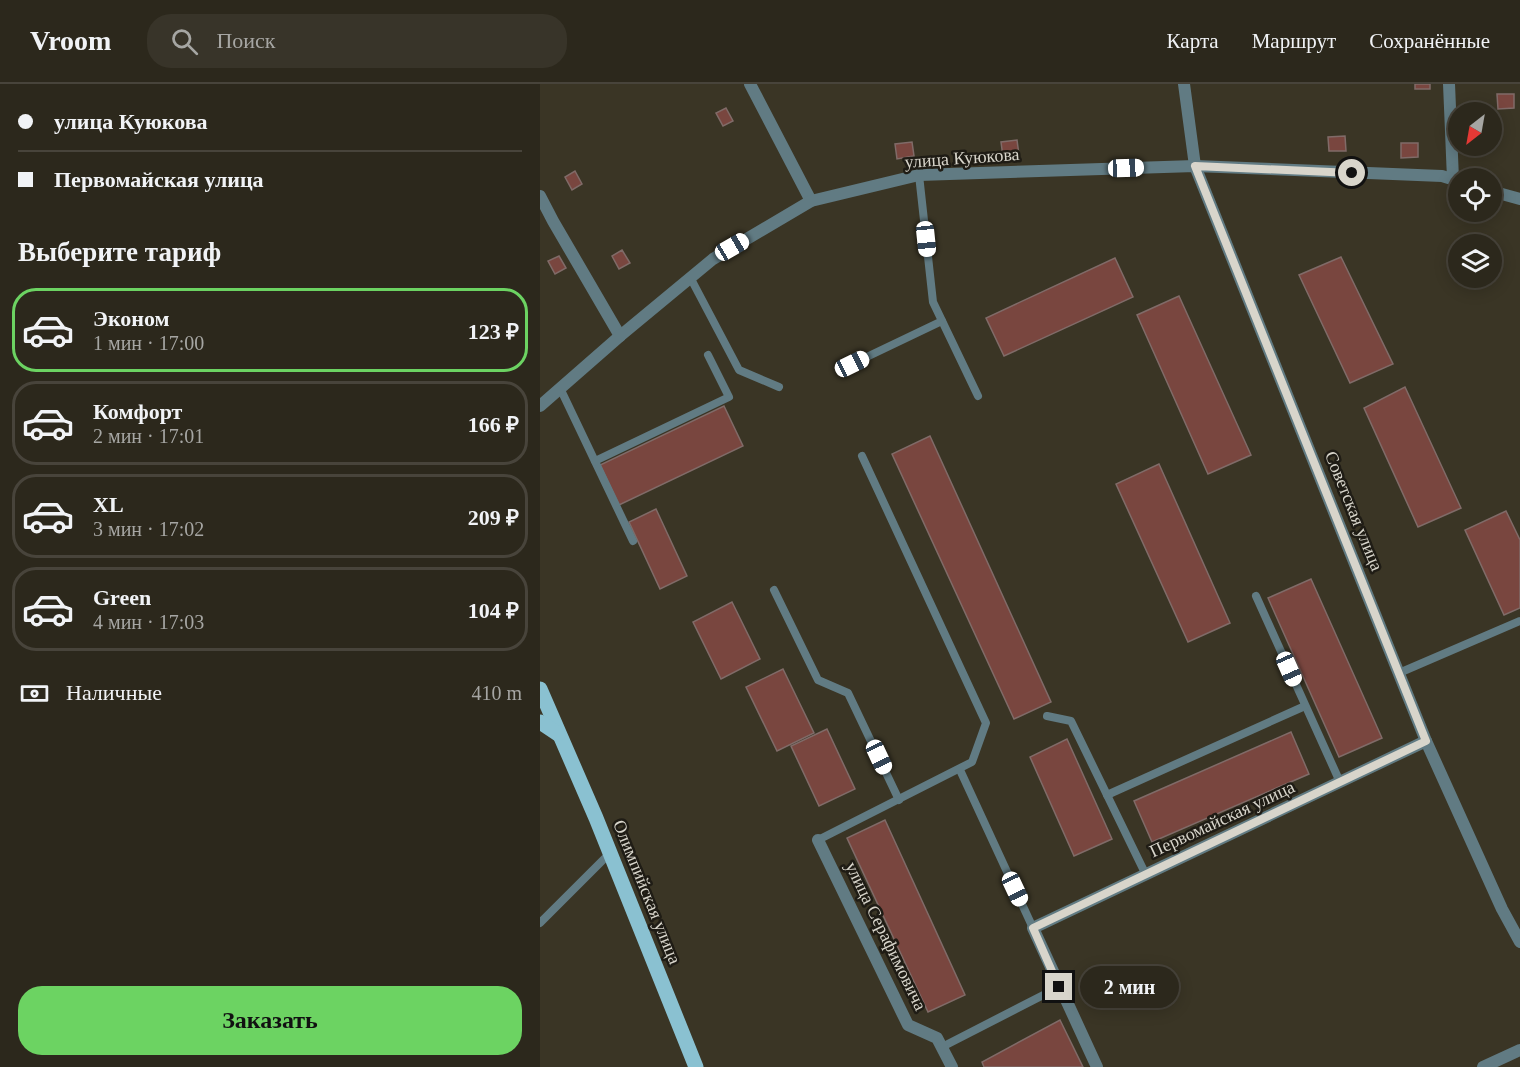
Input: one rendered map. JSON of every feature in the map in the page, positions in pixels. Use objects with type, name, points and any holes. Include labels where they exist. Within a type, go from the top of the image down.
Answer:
[{"type":"main road","name":"Олимпийская улица","points":[[540,689],[610,853],[696,1067]]},
{"type":"main road","points":[[540,722],[558,734]]},
{"type":"street","points":[[750,84],[811,201]]},
{"type":"street","name":"Советская улица","points":[[1184,84],[1195,166],[1426,741],[1502,909],[1520,942]]},
{"type":"street","points":[[1449,84],[1454,168]]},
{"type":"street","name":"улица Куюкова","points":[[540,406],[713,259],[811,201],[919,175],[1195,166],[1448,178]]},
{"type":"street","points":[[1502,193],[1520,199]]},
{"type":"street","points":[[540,196],[620,336]]},
{"type":"street","name":"Первомайская улица","points":[[1033,928],[1426,741]]},
{"type":"street","name":"улица Серафимовича","points":[[818,840],[908,1024],[937,1038],[952,1067]]},
{"type":"street","points":[[1033,928],[1097,1067]]},
{"type":"street","points":[[1483,1067],[1520,1050]]},
{"type":"lane","points":[[919,175],[933,302],[978,396]]},
{"type":"lane","points":[[690,278],[739,370],[779,387]]},
{"type":"lane","points":[[852,364],[942,321]]},
{"type":"lane","points":[[594,461],[729,397],[708,355]]},
{"type":"lane","points":[[560,388],[633,541]]},
{"type":"lane","points":[[818,840],[972,762],[986,723],[862,456]]},
{"type":"lane","points":[[774,590],[818,680],[848,693],[899,800]]},
{"type":"lane","points":[[1256,596],[1340,782]]},
{"type":"lane","points":[[1399,673],[1520,621]]},
{"type":"lane","points":[[1107,795],[1305,706]]},
{"type":"lane","points":[[1047,716],[1071,721],[1146,875]]},
{"type":"lane","points":[[960,770],[1033,928]]},
{"type":"lane","points":[[540,923],[610,853]]},
{"type":"lane","points":[[942,1047],[1059,987]]},
{"type":"building","points":[[1415,84],[1430,84],[1430,89],[1415,89]]},
{"type":"building","points":[[1497,94],[1514,94],[1514,108],[1502,109],[1502,102],[1498,102]]},
{"type":"building","points":[[726,108],[733,121],[723,126],[716,113]]},
{"type":"building","points":[[1345,136],[1346,151],[1329,151],[1328,137]]},
{"type":"building","points":[[1017,140],[1019,155],[1003,157],[1001,142]]},
{"type":"building","points":[[912,142],[914,156],[897,159],[895,144]]},
{"type":"building","points":[[1401,143],[1418,143],[1418,157],[1401,158]]},
{"type":"building","points":[[575,171],[582,184],[572,190],[565,177]]},
{"type":"building","points":[[622,250],[630,263],[619,269],[612,256]]},
{"type":"building","points":[[559,256],[566,268],[555,274],[548,261]]},
{"type":"building","points":[[1341,257],[1393,364],[1350,383],[1299,275]]},
{"type":"building","points":[[1115,258],[1133,297],[1004,356],[986,318]]},
{"type":"building","points":[[1179,296],[1251,455],[1208,474],[1137,315]]},
{"type":"building","points":[[1405,387],[1461,508],[1418,527],[1364,408]]},
{"type":"building","points":[[724,406],[743,446],[619,505],[600,465]]},
{"type":"building","points":[[930,436],[1051,702],[1014,719],[892,454]]},
{"type":"building","points":[[1159,464],[1230,623],[1188,642],[1116,484]]},
{"type":"building","points":[[656,509],[687,576],[660,589],[629,522]]},
{"type":"building","points":[[1506,511],[1520,540],[1520,608],[1504,615],[1465,530]]},
{"type":"building","points":[[1311,579],[1382,738],[1339,757],[1268,598]]},
{"type":"building","points":[[732,602],[760,659],[721,679],[693,622]]},
{"type":"building","points":[[783,669],[814,733],[777,751],[746,687]]},
{"type":"building","points":[[827,729],[855,789],[819,806],[791,746]]},
{"type":"building","points":[[1291,732],[1309,774],[1152,842],[1134,801]]},
{"type":"building","points":[[1067,739],[1112,839],[1074,856],[1030,757]]},
{"type":"building","points":[[885,820],[965,995],[928,1012],[847,838]]},
{"type":"building","points":[[1060,1020],[1083,1067],[984,1067],[982,1062]]},
{"type":"route","points":[[1059,987],[1033,928],[1426,741],[1195,166],[1352,173]]}]
